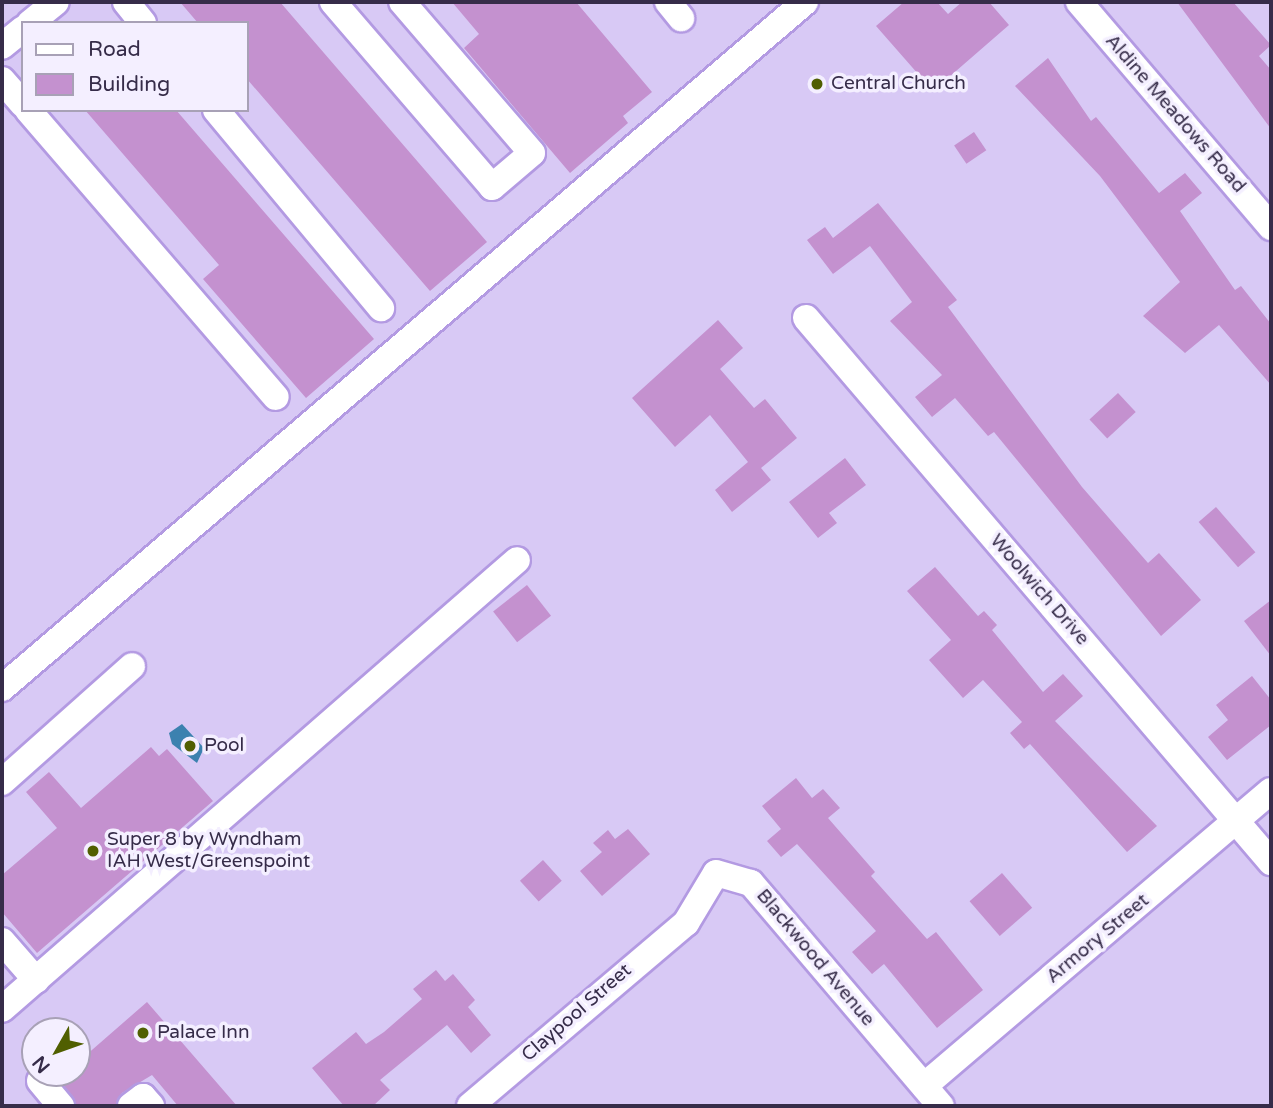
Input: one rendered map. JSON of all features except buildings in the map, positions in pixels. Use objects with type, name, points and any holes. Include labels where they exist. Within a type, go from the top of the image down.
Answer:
[{"type":"street","points":[[32,21],[55,2]]},
{"type":"street","points":[[126,2],[141,21]]},
{"type":"street","points":[[333,2],[492,187],[532,153],[402,2]]},
{"type":"street","points":[[2,688],[805,2]]},
{"type":"street","name":"Aldine Meadows Road","points":[[1079,2],[1271,227]]},
{"type":"street","points":[[2,46],[21,31]]},
{"type":"street","points":[[2,80],[21,102]]},
{"type":"street","points":[[30,112],[276,397]]},
{"type":"street","points":[[218,112],[381,308]]},
{"type":"street","name":"Woolwich Drive","points":[[806,318],[1271,862]]},
{"type":"street","points":[[2,1009],[517,560]]},
{"type":"street","points":[[2,782],[132,666]]},
{"type":"street","name":"Armory Street","points":[[933,1096],[1271,791]]},
{"type":"street","name":"Blackwood Avenue","points":[[686,923],[716,873],[751,883],[933,1096]]},
{"type":"street","name":"Claypool Street","points":[[470,1106],[686,923]]},
{"type":"street","points":[[2,941],[36,981]]},
{"type":"street","points":[[45,1087],[61,1106]]},
{"type":"street","points":[[131,1106],[143,1097],[151,1106]]},
{"type":"water","name":"Pool","points":[[182,724],[204,748],[197,763],[172,744],[169,733]]},
{"type":"place","name":"Central Church","points":[[817,84]]},
{"type":"place","name":"Pool","points":[[190,746]]},
{"type":"place","name":"Super 8 by Wyndham IAH West/Greenspoint","points":[[93,851]]},
{"type":"place","name":"Palace Inn","points":[[143,1033]]}]
